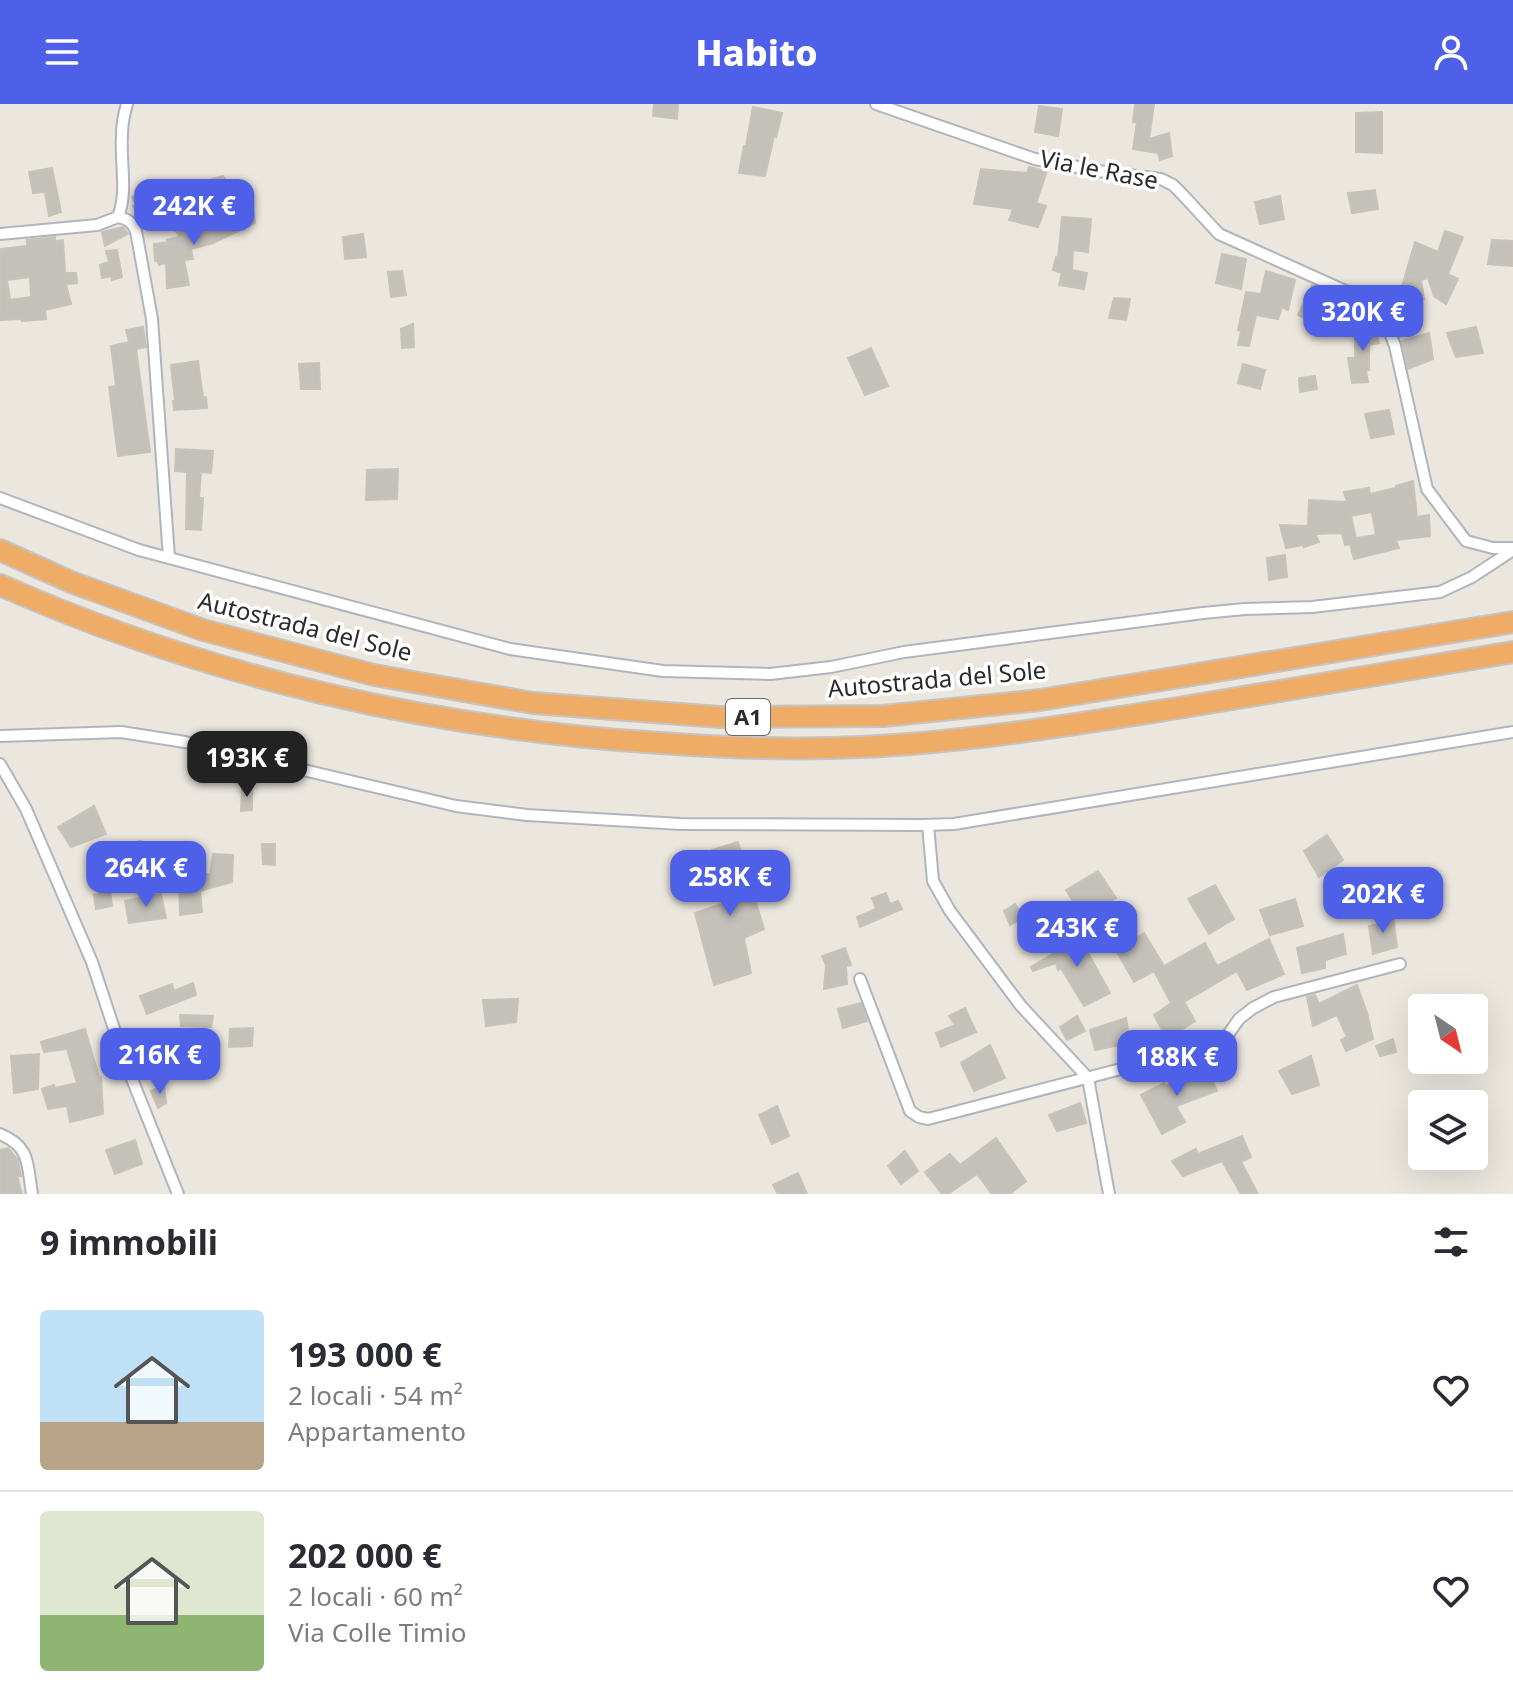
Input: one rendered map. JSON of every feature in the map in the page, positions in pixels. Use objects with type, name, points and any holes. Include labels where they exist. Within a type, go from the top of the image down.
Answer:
[{"type":"highway","name":"Autostrada del Sole","points":[[0,550],[71,582],[203,630],[374,675],[533,703],[720,717],[883,716],[1040,700],[1513,622]]},
{"type":"highway","name":"A1","points":[[0,585],[205,663],[354,701],[501,728],[730,748],[841,748],[964,739],[1088,722],[1513,652]]},
{"type":"street","points":[[118,217],[123,187],[122,136],[127,104]]},
{"type":"street","name":"Via le Rase","points":[[876,104],[1035,159],[1161,179],[1173,185],[1219,234],[1352,294],[1372,308],[1388,327],[1427,489],[1466,541],[1513,549]]},
{"type":"street","points":[[0,234],[97,225],[118,217],[133,224],[152,319],[169,558]]},
{"type":"street","points":[[0,498],[139,550],[510,649],[663,671],[770,674],[831,667],[904,652],[1203,613],[1312,607],[1440,592],[1472,577],[1513,549]]},
{"type":"street","points":[[0,736],[121,732],[185,742],[456,806],[527,815],[681,824],[928,825],[954,824],[1513,732]]},
{"type":"street","points":[[0,764],[26,809],[92,962],[124,1059],[178,1194]]},
{"type":"street","points":[[928,825],[933,881],[950,911],[1021,1006],[1088,1078],[1109,1194]]},
{"type":"street","points":[[860,979],[910,1111],[928,1119],[1206,1047],[1225,1039],[1239,1019],[1274,997],[1400,964]]},
{"type":"street","points":[[0,1134],[15,1140],[25,1151],[32,1194]]},
{"type":"building","points":[[654,104],[678,104],[677,119],[653,116]]},
{"type":"building","points":[[1135,104],[1154,104],[1149,139],[1169,133],[1172,156],[1160,160],[1158,153],[1133,149],[1137,122],[1133,122]]},
{"type":"building","points":[[1039,106],[1062,109],[1058,136],[1035,132]]},
{"type":"building","points":[[753,107],[782,113],[765,176],[739,173]]},
{"type":"building","points":[[1382,112],[1382,153],[1356,152],[1356,113]]},
{"type":"building","points":[[1029,167],[1047,171],[1036,203],[1046,206],[1038,227],[1009,220],[1013,209],[974,204],[981,169],[1027,173]]},
{"type":"building","points":[[52,168],[61,212],[49,216],[45,192],[33,193],[29,172]]},
{"type":"building","points":[[223,176],[235,192],[226,216],[203,196],[212,179]]},
{"type":"building","points":[[190,188],[196,196],[144,226],[143,223],[143,226],[132,197],[144,190],[155,207]]},
{"type":"building","points":[[1375,190],[1378,209],[1352,213],[1348,193]]},
{"type":"building","points":[[1280,196],[1284,219],[1260,224],[1255,202]]},
{"type":"building","points":[[253,210],[255,223],[213,243],[191,249],[193,259],[184,260],[189,285],[167,288],[166,263],[159,265],[155,261],[154,244],[179,237],[176,231],[190,228],[192,233],[219,227],[218,224]]},
{"type":"building","points":[[1062,217],[1091,219],[1088,252],[1073,250],[1072,270],[1087,273],[1084,289],[1059,285],[1062,273],[1053,270],[1058,258]]},
{"type":"building","points":[[123,227],[128,234],[105,246],[102,232]]},
{"type":"building","points":[[1445,231],[1463,237],[1448,274],[1458,279],[1446,304],[1434,296],[1428,278],[1421,280],[1424,299],[1412,295],[1403,319],[1391,315],[1415,242],[1438,252]]},
{"type":"building","points":[[363,234],[366,257],[345,259],[343,237]]},
{"type":"building","points":[[55,237],[55,241],[63,240],[65,273],[76,273],[77,283],[66,284],[71,304],[45,310],[46,319],[0,320],[0,249],[27,246],[27,240]],"holes":[[[30,277],[31,297],[10,300],[7,280]]]},
{"type":"building","points":[[1492,240],[1513,241],[1513,266],[1488,264]]},
{"type":"building","points":[[117,250],[122,277],[112,280],[111,276],[102,278],[100,265],[109,262],[106,251]]},
{"type":"building","points":[[1222,254],[1246,259],[1241,289],[1216,283]]},
{"type":"building","points":[[402,271],[406,295],[391,297],[388,272]]},
{"type":"building","points":[[1266,271],[1295,280],[1288,310],[1282,307],[1278,319],[1256,315],[1249,346],[1238,345],[1246,292],[1261,294]]},
{"type":"building","points":[[1312,285],[1335,295],[1321,326],[1298,315]]},
{"type":"building","points":[[1114,298],[1130,299],[1126,320],[1109,318]]},
{"type":"building","points":[[1373,322],[1379,343],[1369,345],[1368,382],[1352,383],[1348,358],[1355,358],[1355,337],[1362,326]]},
{"type":"building","points":[[413,324],[414,347],[402,348],[401,329]]},
{"type":"building","points":[[143,327],[146,347],[136,349],[150,452],[118,456],[109,387],[116,386],[111,346],[129,342],[126,330]]},
{"type":"building","points":[[1476,327],[1483,353],[1456,357],[1447,333]]},
{"type":"building","points":[[1429,333],[1433,359],[1408,369],[1402,341]]},
{"type":"building","points":[[871,348],[888,386],[865,395],[848,358]]},
{"type":"building","points":[[198,361],[207,408],[174,410],[171,365]]},
{"type":"building","points":[[319,363],[320,389],[301,389],[299,364]]},
{"type":"building","points":[[1243,364],[1265,370],[1260,389],[1238,383]]},
{"type":"building","points":[[1315,376],[1317,389],[1300,392],[1299,378]]},
{"type":"building","points":[[1389,410],[1394,434],[1371,438],[1365,414]]},
{"type":"building","points":[[176,449],[213,451],[211,473],[201,472],[201,530],[186,529],[187,472],[175,471]]},
{"type":"building","points":[[398,469],[397,499],[366,500],[367,470]]},
{"type":"building","points":[[1413,481],[1417,517],[1429,515],[1430,536],[1396,540],[1399,548],[1354,559],[1350,544],[1345,545],[1342,533],[1315,534],[1319,542],[1286,548],[1280,525],[1308,526],[1309,500],[1347,502],[1344,492],[1369,488],[1370,494]],"holes":[[[1372,512],[1376,535],[1356,538],[1351,516]]]},
{"type":"building","points":[[1285,555],[1287,577],[1269,580],[1267,558]]},
{"type":"building","points":[[252,787],[252,810],[241,811],[242,788]]},
{"type":"building","points":[[94,806],[106,834],[71,847],[58,827]]},
{"type":"building","points":[[1327,835],[1343,860],[1319,877],[1304,851]]},
{"type":"building","points":[[141,841],[144,868],[115,874],[111,847]]},
{"type":"building","points":[[738,842],[764,929],[744,938],[751,973],[714,985],[695,913],[725,903],[712,850]]},
{"type":"building","points":[[262,844],[275,844],[275,865],[263,864]]},
{"type":"building","points":[[213,854],[233,855],[232,882],[200,891],[202,912],[180,915],[179,874],[210,874]]},
{"type":"building","points":[[1098,871],[1116,898],[1083,916],[1066,890]]},
{"type":"building","points":[[1215,885],[1234,919],[1209,934],[1188,899]]},
{"type":"building","points":[[110,891],[112,906],[96,909],[94,895]]},
{"type":"building","points":[[886,893],[890,904],[898,901],[902,909],[860,927],[857,917],[876,909],[872,898]]},
{"type":"building","points":[[161,894],[166,918],[129,923],[125,901]]},
{"type":"building","points":[[1295,899],[1303,926],[1270,935],[1260,910]]},
{"type":"building","points":[[1015,904],[1024,917],[1010,925],[1004,911]]},
{"type":"building","points":[[1393,916],[1397,947],[1373,954],[1369,926],[1378,924],[1377,920]]},
{"type":"building","points":[[1076,931],[1110,993],[1084,1006],[1056,963],[1033,971],[1031,967],[1059,950],[1055,941]]},
{"type":"building","points":[[1144,933],[1164,966],[1205,943],[1217,966],[1269,939],[1284,974],[1247,990],[1237,971],[1184,1002],[1195,1021],[1167,1039],[1154,1015],[1171,1003],[1154,971],[1134,982],[1116,950]]},
{"type":"building","points":[[1343,934],[1346,954],[1325,960],[1325,968],[1302,973],[1297,948]]},
{"type":"building","points":[[845,948],[851,965],[846,966],[847,984],[824,989],[826,965],[822,956]]},
{"type":"building","points":[[193,983],[196,995],[147,1014],[140,996],[172,984],[174,991]]},
{"type":"building","points":[[1357,985],[1373,1039],[1346,1051],[1341,1040],[1347,1037],[1337,1015],[1313,1026],[1307,997],[1315,995],[1319,1004]]},
{"type":"building","points":[[518,999],[516,1022],[486,1026],[483,1000]]},
{"type":"building","points":[[861,1003],[867,1021],[843,1028],[838,1009]]},
{"type":"building","points":[[965,1008],[976,1032],[941,1047],[936,1033],[955,1025],[949,1016]]},
{"type":"building","points":[[180,1015],[213,1016],[211,1027],[181,1026]]},
{"type":"building","points":[[1077,1016],[1085,1031],[1067,1040],[1060,1027]]},
{"type":"building","points":[[1126,1018],[1130,1043],[1095,1050],[1090,1030]]},
{"type":"building","points":[[253,1028],[252,1046],[229,1047],[230,1029]]},
{"type":"building","points":[[85,1029],[101,1077],[103,1114],[70,1122],[67,1106],[48,1109],[42,1089],[77,1083],[67,1049],[44,1052],[41,1042]]},
{"type":"building","points":[[1393,1039],[1396,1052],[1380,1056],[1376,1046]]},
{"type":"building","points":[[990,1045],[1005,1078],[974,1091],[961,1063]]},
{"type":"building","points":[[39,1054],[38,1089],[14,1093],[11,1056]]},
{"type":"building","points":[[1311,1056],[1319,1085],[1292,1094],[1279,1071]]},
{"type":"building","points":[[1206,1067],[1217,1091],[1176,1106],[1185,1122],[1162,1134],[1141,1095]]},
{"type":"building","points":[[164,1085],[166,1103],[158,1108],[151,1091]]},
{"type":"building","points":[[1080,1103],[1086,1123],[1057,1131],[1049,1115]]},
{"type":"building","points":[[777,1106],[789,1136],[772,1144],[759,1115]]},
{"type":"building","points":[[1242,1136],[1251,1157],[1241,1162],[1258,1194],[1241,1194],[1222,1161],[1183,1176],[1172,1161],[1196,1149],[1198,1154]]},
{"type":"building","points":[[996,1138],[1026,1181],[1010,1194],[992,1194],[977,1174],[948,1194],[942,1194],[925,1172],[950,1154],[960,1165]]},
{"type":"building","points":[[135,1140],[142,1164],[115,1174],[106,1150]]},
{"type":"building","points":[[8,1148],[18,1160],[21,1176],[17,1176],[22,1194],[0,1194],[0,1150]]},
{"type":"building","points":[[905,1151],[918,1171],[901,1184],[888,1166]]},
{"type":"building","points":[[798,1173],[807,1194],[778,1194],[773,1185]]}]
